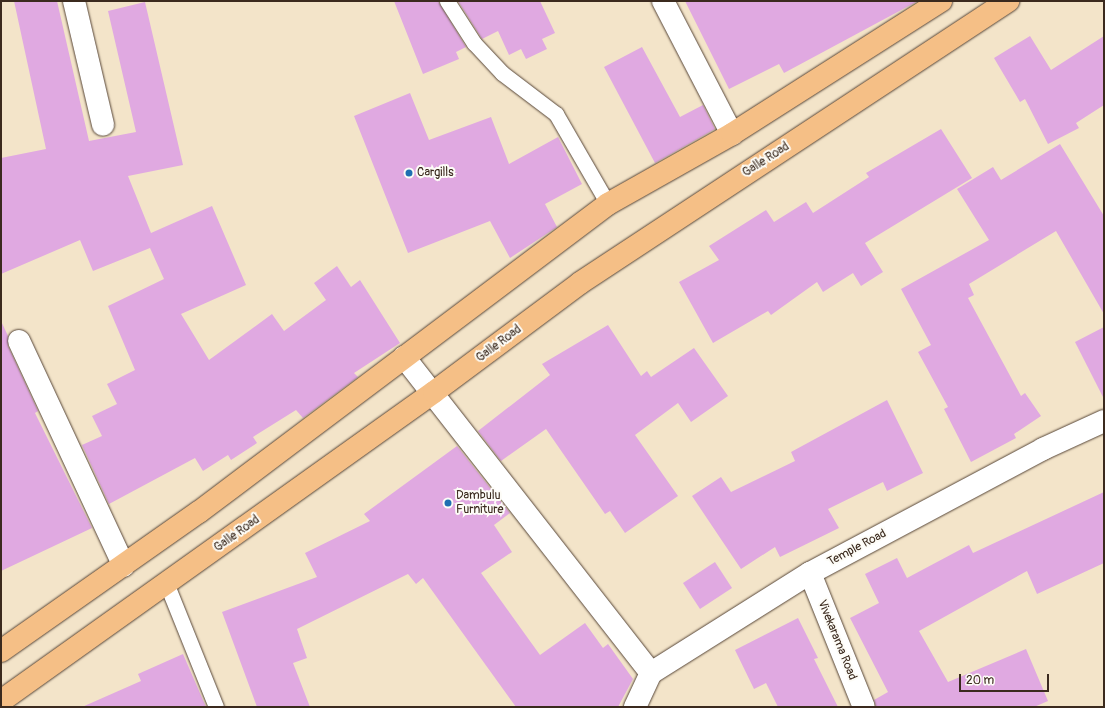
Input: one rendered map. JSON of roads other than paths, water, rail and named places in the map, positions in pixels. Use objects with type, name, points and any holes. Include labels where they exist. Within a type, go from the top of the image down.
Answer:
[{"type":"highway","points":[[1,651],[124,566],[608,204],[732,134],[941,1]]},
{"type":"highway","name":"Galle Road","points":[[1,701],[167,585],[434,392],[580,283],[1008,1]]},
{"type":"street","points":[[74,1],[103,124]]},
{"type":"street","points":[[663,1],[732,134]]},
{"type":"street","points":[[19,341],[124,566]]},
{"type":"street","points":[[404,357],[434,392],[651,673],[635,707]]},
{"type":"street","name":"Temple Road","points":[[651,673],[810,573],[1043,449],[1104,421]]},
{"type":"street","name":"Vivekarama Road","points":[[810,573],[864,707]]},
{"type":"lane","points":[[447,1],[474,43],[502,73],[556,114],[608,204]]},
{"type":"lane","points":[[167,585],[216,707]]},
{"type":"place","name":"Cargills","points":[[409,173]]},
{"type":"place","name":"Dambulu Furniture","points":[[448,503]]}]
